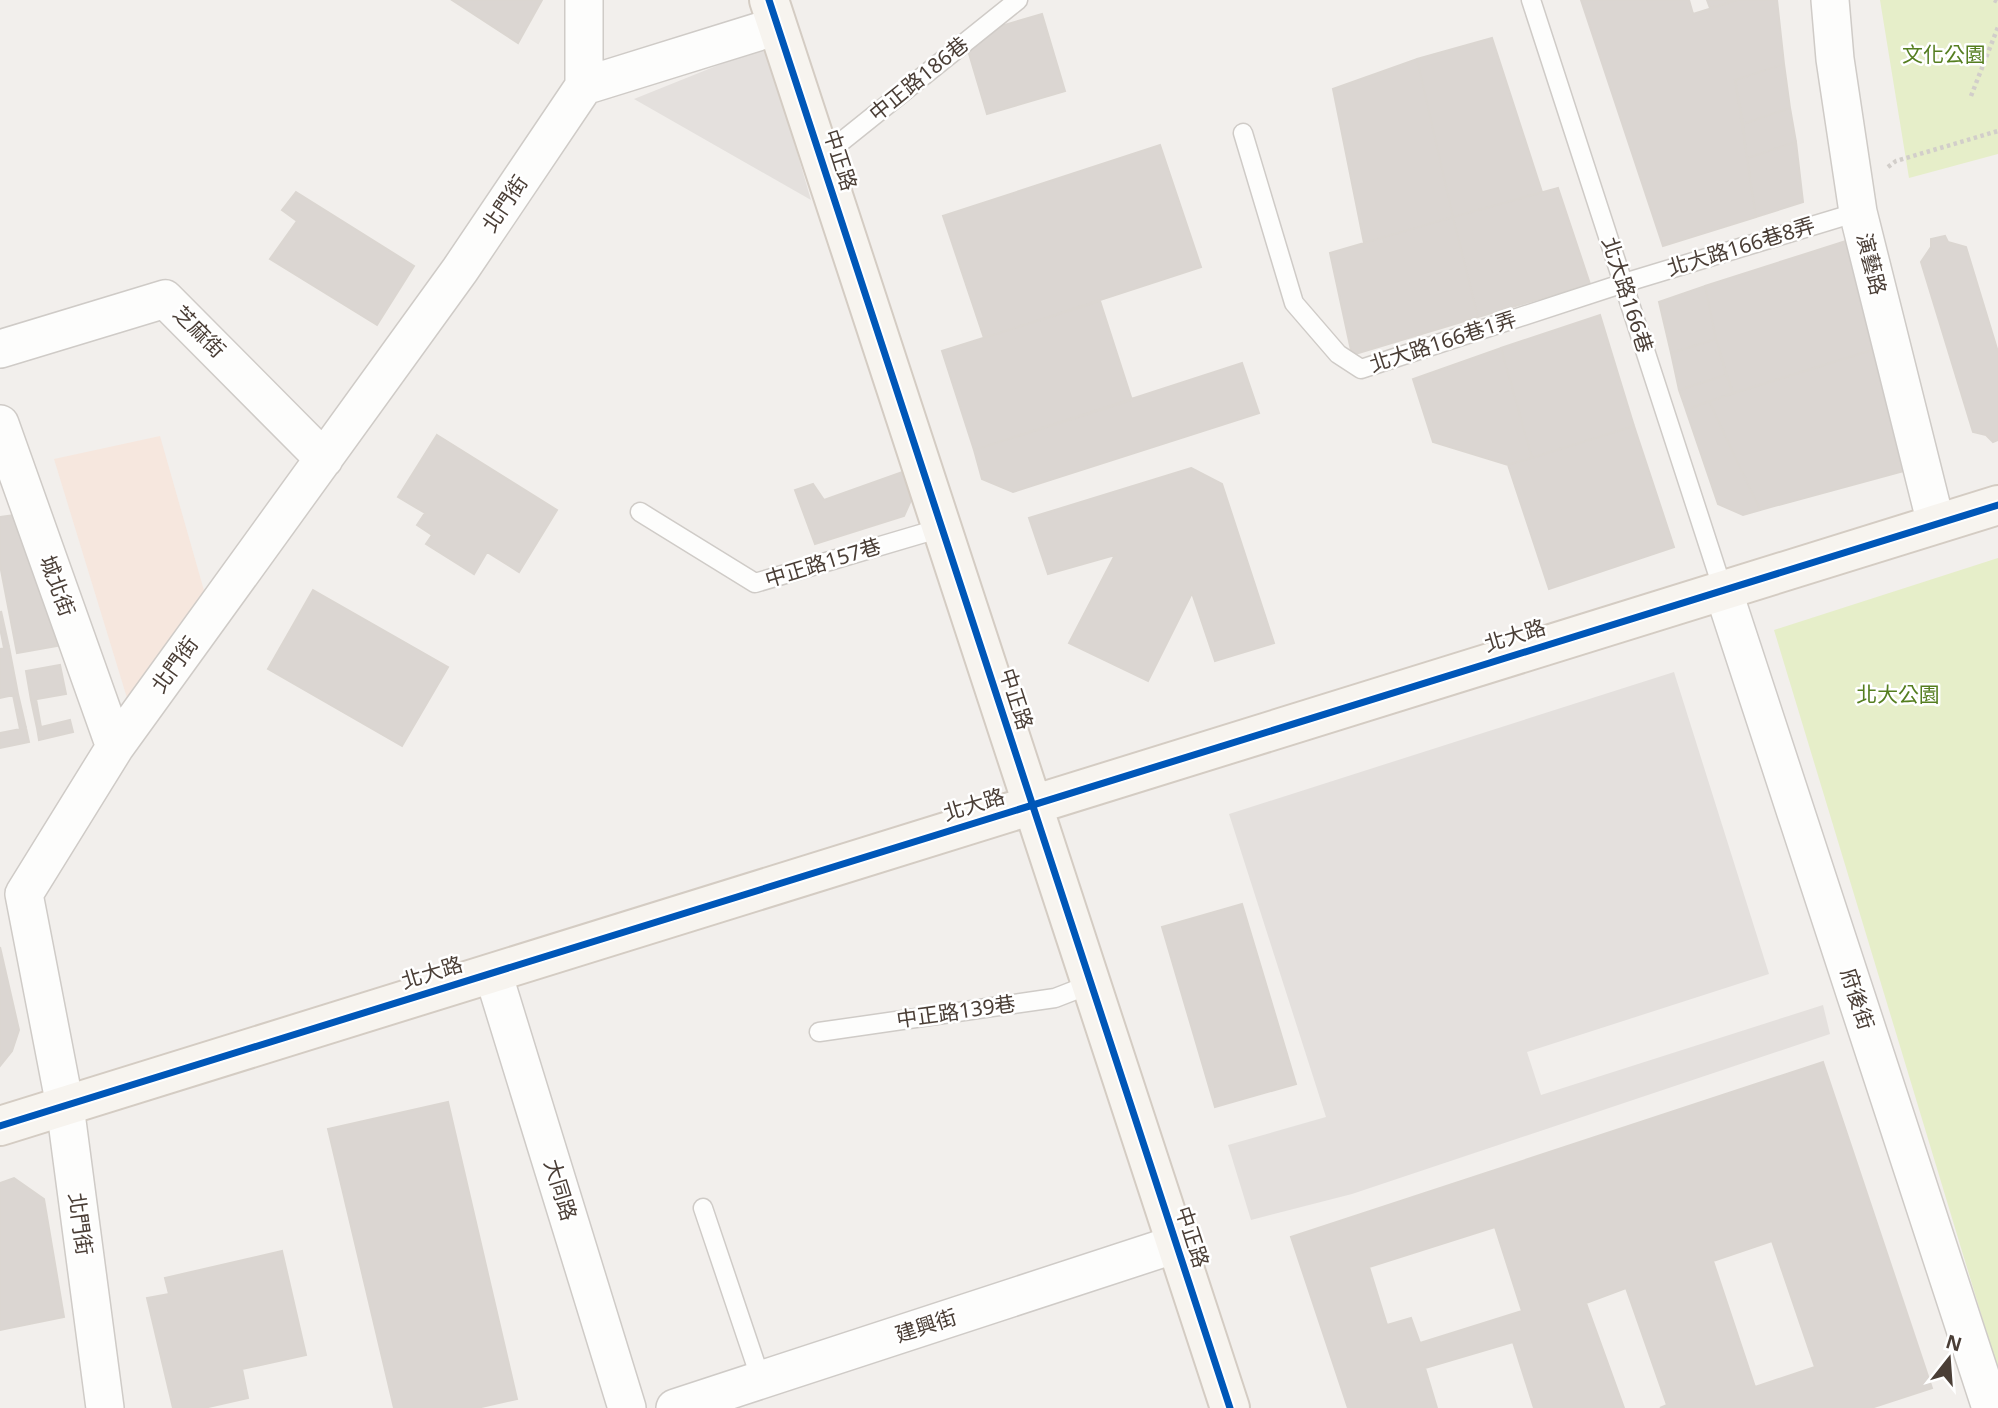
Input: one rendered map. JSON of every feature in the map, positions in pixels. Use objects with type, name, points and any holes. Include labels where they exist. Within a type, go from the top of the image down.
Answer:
[{"type":"street","points":[[584,0],[584,86],[773,13]]},
{"type":"street","name":"演藝路","points":[[1830,0],[1835,58],[1857,203],[1936,524]]},
{"type":"street","name":"中正路","points":[[773,13],[1230,1408]]},
{"type":"street","name":"北門街","points":[[105,1408],[65,1106],[12,885],[460,270],[584,86]]},
{"type":"street","name":"芝麻街","points":[[0,349],[165,299],[324,459]]},
{"type":"street","name":"城北街","points":[[0,424],[115,747]]},
{"type":"street","name":"北大路","points":[[0,1126],[1998,505]]},
{"type":"street","name":"府後街","points":[[1723,590],[1991,1408]]},
{"type":"street","name":"大同路","points":[[494,973],[627,1408]]},
{"type":"street","name":"建興街","points":[[676,1408],[1176,1244]]},
{"type":"lane","name":"中正路186巷","points":[[821,158],[1018,0]]},
{"type":"lane","name":"北大路166巷","points":[[1531,0],[1723,590]]},
{"type":"lane","name":"北大路166巷1弄","points":[[1243,133],[1294,303],[1338,354],[1361,369],[1623,283]]},
{"type":"lane","name":"北大路166巷8弄","points":[[1623,283],[1857,203]]},
{"type":"lane","name":"中正路157巷","points":[[640,512],[755,583],[941,528]]},
{"type":"lane","name":"中正路139巷","points":[[819,1032],[1055,998],[1091,984]]},
{"type":"lane","points":[[703,1208],[761,1380]]},
{"type":"path","points":[[1971,96],[1998,27]]},
{"type":"path","points":[[1857,203],[1896,161],[1998,131]]},
{"type":"shaded area","points":[[766,46],[811,200],[634,99]]},
{"type":"shaded area","points":[[160,436],[207,601],[127,698],[54,459]]},
{"type":"shaded area","points":[[1674,672],[1769,974],[1527,1052],[1541,1095],[1823,1005],[1830,1034],[1352,1194],[1251,1220],[1228,1145],[1326,1117],[1229,814]]},
{"type":"green space","name":"文化公園","points":[[1880,0],[1998,0],[1998,154],[1909,178]]},
{"type":"green space","name":"北大公園","points":[[1998,558],[1998,1370],[1774,630]]},
{"type":"building","points":[[452,0],[542,0],[518,43]]},
{"type":"building","points":[[1581,0],[1689,0],[1693,14],[1738,0],[1777,0],[1784,64],[1735,80],[1756,217],[1663,246]]},
{"type":"building","points":[[1707,0],[1737,0],[1710,8]]},
{"type":"building","points":[[1042,14],[1065,91],[987,114],[964,37]]},
{"type":"building","points":[[1492,38],[1542,192],[1453,217],[1417,59]]},
{"type":"building","points":[[1417,59],[1453,217],[1364,243],[1333,89]]},
{"type":"building","points":[[1784,64],[1790,108],[1743,124],[1735,80]]},
{"type":"building","points":[[1790,108],[1796,142],[1747,158],[1743,124]]},
{"type":"building","points":[[1796,142],[1803,202],[1756,217],[1747,158]]},
{"type":"building","points":[[1160,145],[1201,267],[984,338],[943,216]]},
{"type":"building","points":[[1558,188],[1590,284],[1478,317],[1453,217]]},
{"type":"building","points":[[296,192],[414,266],[377,325],[270,259],[297,221],[282,210]]},
{"type":"building","points":[[1453,217],[1478,317],[1352,355],[1330,253]]},
{"type":"building","points":[[1945,236],[1948,242],[1966,247],[1998,352],[1998,440],[1993,442],[1986,435],[1973,432],[1921,262],[1931,247],[1931,239]]},
{"type":"building","points":[[1852,239],[1879,348],[1733,393],[1716,339],[1705,286]]},
{"type":"building","points":[[1705,286],[1716,339],[1671,353],[1659,302]]},
{"type":"building","points":[[1100,301],[1132,400],[974,450],[942,351]]},
{"type":"building","points":[[1600,315],[1634,426],[1532,458],[1501,348]]},
{"type":"building","points":[[1716,339],[1726,375],[1679,390],[1671,353]]},
{"type":"building","points":[[1501,348],[1532,458],[1508,465],[1433,442],[1413,379]]},
{"type":"building","points":[[1879,348],[1911,469],[1760,510],[1709,401]]},
{"type":"building","points":[[1242,363],[1259,413],[1013,492],[982,479],[974,450]]},
{"type":"building","points":[[1726,375],[1733,393],[1686,410],[1679,390]]},
{"type":"building","points":[[1709,401],[1760,510],[1743,515],[1718,504],[1686,410]]},
{"type":"building","points":[[1634,426],[1674,547],[1549,589],[1508,465]]},
{"type":"building","points":[[437,435],[557,510],[519,572],[487,552],[474,574],[426,544],[432,535],[417,525],[425,513],[398,497]]},
{"type":"building","points":[[1191,468],[1222,484],[1274,643],[1215,661],[1192,593],[1148,681],[1069,643],[1115,555],[1048,574],[1029,518]]},
{"type":"building","points":[[908,470],[916,489],[904,516],[815,544],[795,490],[813,484],[824,500]]},
{"type":"building","points":[[21,514],[57,646],[17,653],[0,565],[0,517]]},
{"type":"building","points":[[313,590],[448,667],[402,746],[268,669]]},
{"type":"building","points":[[1,611],[9,647],[4,648],[0,628]]},
{"type":"building","points":[[9,647],[18,694],[0,698],[0,649]]},
{"type":"building","points":[[60,665],[66,694],[31,700],[26,671]]},
{"type":"building","points":[[18,694],[26,728],[20,729],[13,695]]},
{"type":"building","points":[[36,699],[41,727],[37,728],[31,700]]},
{"type":"building","points":[[70,720],[73,732],[39,740],[37,728]]},
{"type":"building","points":[[26,728],[29,742],[0,748],[0,733]]},
{"type":"building","points":[[1242,904],[1296,1084],[1215,1107],[1162,927]]},
{"type":"building","points":[[0,947],[19,1030],[12,1051],[0,1066]]},
{"type":"building","points":[[1823,1062],[1932,1388],[1871,1408],[1660,1408],[1667,1405],[1626,1288],[1586,1303],[1624,1408],[1534,1408],[1513,1342],[1425,1368],[1437,1408],[1348,1408],[1291,1237]],"holes":[[[1495,1227],[1522,1311],[1420,1343],[1411,1318],[1387,1325],[1369,1267]],[[1772,1241],[1815,1367],[1755,1387],[1713,1261]]]},
{"type":"building","points":[[448,1102],[517,1399],[477,1408],[394,1408],[328,1129]]},
{"type":"building","points":[[14,1178],[44,1199],[64,1317],[0,1330],[0,1183]]},
{"type":"building","points":[[282,1251],[306,1355],[242,1369],[248,1398],[204,1408],[173,1408],[147,1298],[169,1294],[165,1278]]},
{"type":"cycle path","points":[[769,0],[1230,1408]]},
{"type":"cycle path","points":[[0,1126],[1998,505]]}]
